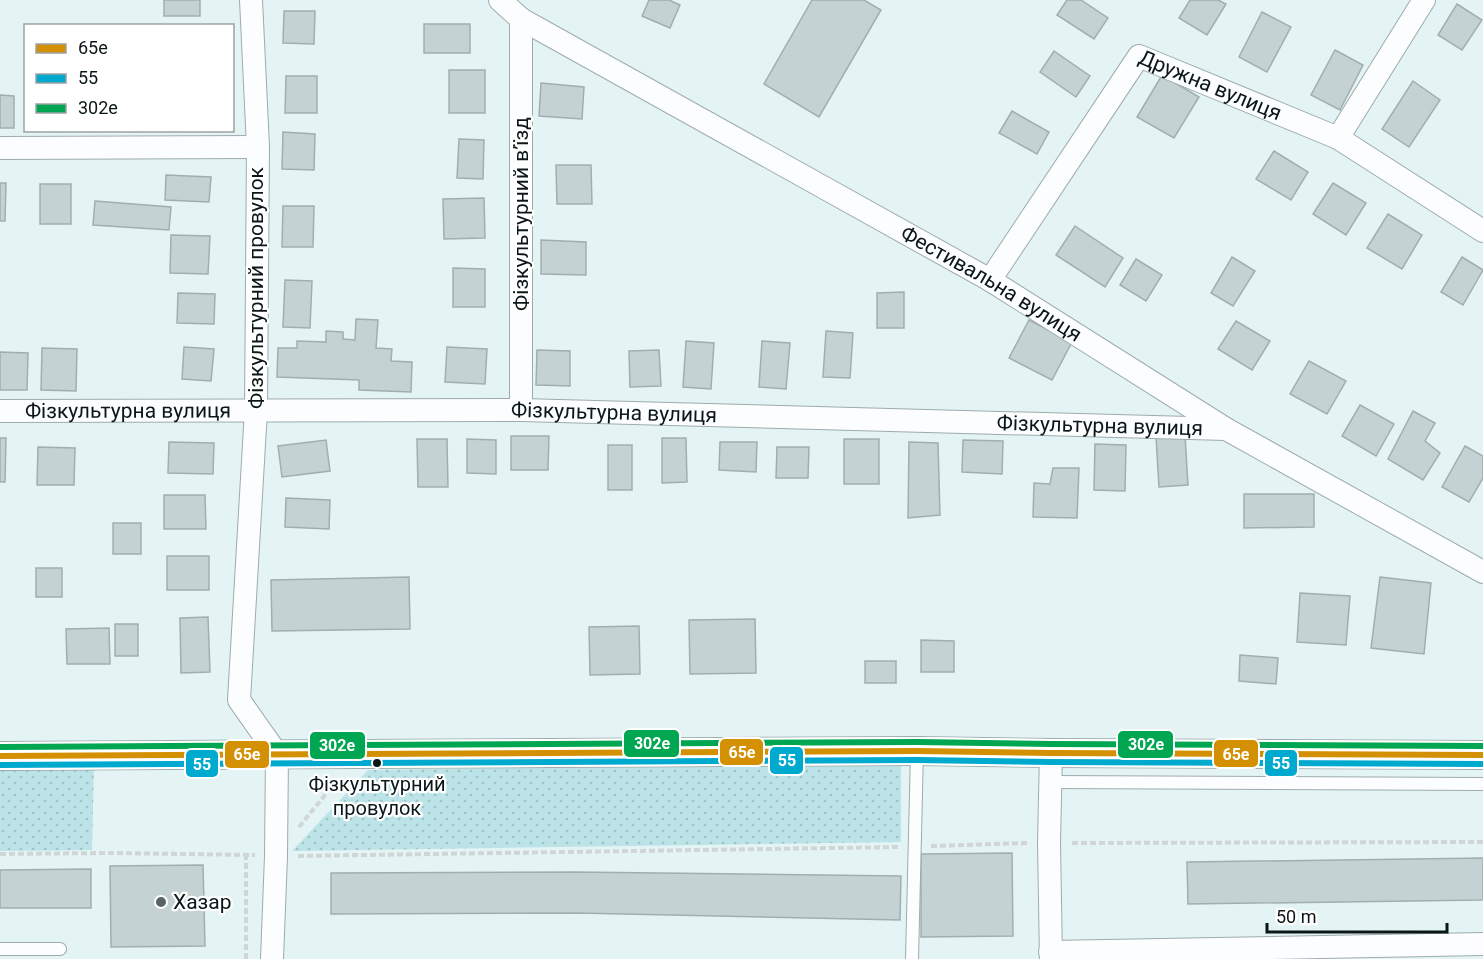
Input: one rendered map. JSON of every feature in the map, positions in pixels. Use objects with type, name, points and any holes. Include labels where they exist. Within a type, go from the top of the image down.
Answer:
[{"type":"street","name":"Фізкультурний провулок","points":[[251,0],[258,147],[256,410],[239,700],[277,754]]},
{"type":"street","name":"Фестивальна вулиця","points":[[500,0],[521,19],[990,280],[1226,429],[1483,572]]},
{"type":"street","points":[[1338,138],[1424,0]]},
{"type":"street","name":"Фізкультурний в’їзд","points":[[521,19],[521,410]]},
{"type":"street","name":"Дружна вулиця","points":[[990,280],[1139,56],[1338,138],[1483,231]]},
{"type":"street","points":[[0,148],[258,147]]},
{"type":"street","name":"Фізкультурна вулиця","points":[[0,411],[521,410],[1226,429]]},
{"type":"street","points":[[0,756],[917,751],[1483,755]]},
{"type":"street","points":[[1051,753],[1049,843],[1051,955],[1483,944]]},
{"type":"street","points":[[272,959],[277,754]]},
{"type":"lane","points":[[912,959],[917,751]]},
{"type":"lane","points":[[1050,782],[1483,784]]},
{"type":"lane","points":[[0,949],[60,949]]},
{"type":"path","points":[[276,856],[344,771]]},
{"type":"path","points":[[0,854],[276,856],[1049,843],[1483,842]]},
{"type":"path","points":[[246,855],[246,959]]},
{"type":"shaded area","points":[[901,762],[901,842],[292,851],[368,770]]},
{"type":"shaded area","points":[[0,766],[94,766],[92,850],[0,851]]},
{"type":"building","points":[[164,0],[200,0],[200,16],[164,16]]},
{"type":"building","points":[[649,0],[669,0],[680,5],[670,28],[642,16]]},
{"type":"building","points":[[812,0],[864,0],[881,10],[819,117],[764,84]]},
{"type":"building","points":[[1067,0],[1081,0],[1108,18],[1094,39],[1057,15]]},
{"type":"building","points":[[1190,0],[1218,0],[1226,4],[1207,35],[1179,18]]},
{"type":"building","points":[[1457,4],[1482,20],[1462,50],[1438,35]]},
{"type":"building","points":[[284,11],[315,11],[314,44],[283,43]]},
{"type":"building","points":[[1262,12],[1291,27],[1267,72],[1239,57]]},
{"type":"building","points":[[424,24],[470,24],[470,53],[424,53]]},
{"type":"building","points":[[1335,50],[1363,65],[1340,110],[1311,95]]},
{"type":"building","points":[[1054,51],[1090,76],[1076,97],[1040,72]]},
{"type":"building","points":[[449,70],[485,70],[485,113],[449,113]]},
{"type":"building","points":[[1162,75],[1199,97],[1174,138],[1137,117]]},
{"type":"building","points":[[286,76],[317,76],[317,113],[285,113]]},
{"type":"building","points":[[1413,81],[1440,100],[1409,147],[1382,129]]},
{"type":"building","points":[[541,83],[584,87],[582,119],[539,116]]},
{"type":"building","points":[[0,95],[14,96],[14,128],[0,128]]},
{"type":"building","points":[[1012,111],[1049,132],[1037,154],[999,133]]},
{"type":"building","points":[[283,132],[315,134],[314,170],[282,169]]},
{"type":"building","points":[[459,139],[484,140],[483,179],[457,178]]},
{"type":"building","points":[[1274,151],[1308,172],[1291,200],[1256,179]]},
{"type":"building","points":[[556,165],[591,165],[592,204],[557,204]]},
{"type":"building","points":[[166,175],[211,177],[209,202],[165,200]]},
{"type":"building","points":[[0,183],[6,183],[5,221],[0,221]]},
{"type":"building","points":[[1333,183],[1366,203],[1346,235],[1313,214]]},
{"type":"building","points":[[40,184],[71,184],[71,224],[40,224]]},
{"type":"building","points":[[484,198],[485,238],[444,239],[443,199]]},
{"type":"building","points":[[95,201],[171,207],[169,230],[93,225]]},
{"type":"building","points":[[283,206],[314,206],[313,247],[282,247]]},
{"type":"building","points":[[1388,214],[1422,235],[1402,269],[1367,248]]},
{"type":"building","points":[[1075,226],[1123,258],[1105,287],[1056,255]]},
{"type":"building","points":[[171,235],[210,236],[208,274],[170,273]]},
{"type":"building","points":[[541,240],[586,242],[586,275],[541,274]]},
{"type":"building","points":[[1232,257],[1255,271],[1233,306],[1211,293]]},
{"type":"building","points":[[1462,257],[1483,270],[1463,305],[1441,292]]},
{"type":"building","points":[[1136,259],[1162,275],[1146,301],[1120,285]]},
{"type":"building","points":[[453,268],[485,269],[485,307],[453,307]]},
{"type":"building","points":[[285,280],[312,281],[310,328],[283,327]]},
{"type":"building","points":[[904,292],[904,328],[877,328],[877,293]]},
{"type":"building","points":[[178,293],[215,294],[214,324],[177,323]]},
{"type":"building","points":[[356,319],[378,320],[376,348],[392,349],[391,361],[412,362],[411,392],[359,390],[359,380],[277,377],[278,348],[297,348],[297,341],[326,342],[326,331],[343,332],[343,339],[355,340]]},
{"type":"building","points":[[1029,320],[1072,342],[1052,380],[1009,358]]},
{"type":"building","points":[[1236,321],[1270,341],[1252,370],[1218,349]]},
{"type":"building","points":[[826,331],[853,333],[850,378],[823,377]]},
{"type":"building","points":[[686,341],[714,343],[711,389],[683,387]]},
{"type":"building","points":[[762,341],[790,343],[786,389],[759,387]]},
{"type":"building","points":[[184,347],[214,349],[211,381],[182,379]]},
{"type":"building","points":[[447,347],[487,349],[485,384],[445,382]]},
{"type":"building","points":[[42,348],[77,349],[76,391],[41,390]]},
{"type":"building","points":[[537,350],[570,351],[570,386],[536,385]]},
{"type":"building","points":[[659,350],[661,386],[630,387],[629,351]]},
{"type":"building","points":[[0,352],[28,353],[27,390],[0,390]]},
{"type":"building","points":[[1309,361],[1346,381],[1327,414],[1290,394]]},
{"type":"building","points":[[1360,405],[1394,424],[1376,456],[1342,436]]},
{"type":"building","points":[[1413,411],[1435,423],[1425,441],[1440,453],[1423,480],[1388,459]]},
{"type":"building","points":[[1185,435],[1188,485],[1159,487],[1156,437]]},
{"type":"building","points":[[511,436],[549,436],[548,470],[511,470]]},
{"type":"building","points":[[0,438],[6,438],[5,482],[0,482]]},
{"type":"building","points":[[662,438],[686,438],[687,482],[662,483]]},
{"type":"building","points":[[417,439],[447,439],[448,487],[418,487]]},
{"type":"building","points":[[467,439],[496,440],[496,474],[467,473]]},
{"type":"building","points":[[844,439],[879,439],[879,484],[844,484]]},
{"type":"building","points":[[326,440],[330,471],[282,477],[278,446]]},
{"type":"building","points":[[963,440],[1003,441],[1002,474],[962,472]]},
{"type":"building","points":[[169,442],[214,443],[213,474],[168,473]]},
{"type":"building","points":[[720,442],[757,442],[756,472],[719,470]]},
{"type":"building","points":[[909,442],[938,443],[940,515],[908,518]]},
{"type":"building","points":[[1095,444],[1126,445],[1125,491],[1094,490]]},
{"type":"building","points":[[608,445],[632,445],[632,490],[608,490]]},
{"type":"building","points":[[1465,446],[1483,456],[1483,478],[1469,502],[1442,487]]},
{"type":"building","points":[[38,447],[75,448],[74,485],[37,485]]},
{"type":"building","points":[[777,447],[809,447],[808,478],[776,478]]},
{"type":"building","points":[[1053,468],[1079,468],[1077,518],[1033,517],[1034,483],[1050,484]]},
{"type":"building","points":[[1244,494],[1314,494],[1314,527],[1244,528]]},
{"type":"building","points":[[164,495],[205,495],[206,529],[164,529]]},
{"type":"building","points":[[286,498],[330,500],[329,529],[285,527]]},
{"type":"building","points":[[113,523],[141,523],[141,554],[113,554]]},
{"type":"building","points":[[167,556],[209,556],[209,590],[167,590]]},
{"type":"building","points":[[36,568],[62,568],[62,597],[36,597]]},
{"type":"building","points":[[409,577],[410,629],[272,631],[271,580]]},
{"type":"building","points":[[1380,577],[1431,583],[1424,654],[1371,648]]},
{"type":"building","points":[[1300,593],[1350,596],[1346,645],[1297,642]]},
{"type":"building","points":[[208,617],[210,672],[181,673],[180,618]]},
{"type":"building","points":[[755,619],[756,673],[690,674],[689,620]]},
{"type":"building","points":[[115,624],[138,624],[138,656],[115,656]]},
{"type":"building","points":[[639,626],[640,674],[590,675],[589,627]]},
{"type":"building","points":[[109,628],[110,664],[67,664],[66,629]]},
{"type":"building","points":[[921,640],[954,641],[954,672],[921,672]]},
{"type":"building","points":[[1240,655],[1278,658],[1276,684],[1239,681]]},
{"type":"building","points":[[865,661],[896,661],[896,683],[865,683]]},
{"type":"building","points":[[1012,853],[1013,936],[921,937],[921,854]]},
{"type":"building","points":[[1483,858],[1483,900],[1188,904],[1187,862]]},
{"type":"building","points":[[203,865],[205,946],[111,947],[110,866]]},
{"type":"building","points":[[91,869],[91,908],[0,908],[0,870]]},
{"type":"building","points":[[576,872],[901,876],[900,920],[576,913],[331,914],[331,873]]},
{"type":"transit line","name":"302е","points":[[0,747],[917,742],[1483,746]]},
{"type":"transit line","name":"65е","points":[[0,756],[917,751],[1483,755]]},
{"type":"transit line","name":"55","points":[[0,765],[917,760],[1483,764]]},
{"type":"place","name":"Фізкультурний провулок","points":[[377,763]]},
{"type":"place","name":"Хазар","points":[[161,902]]}]
